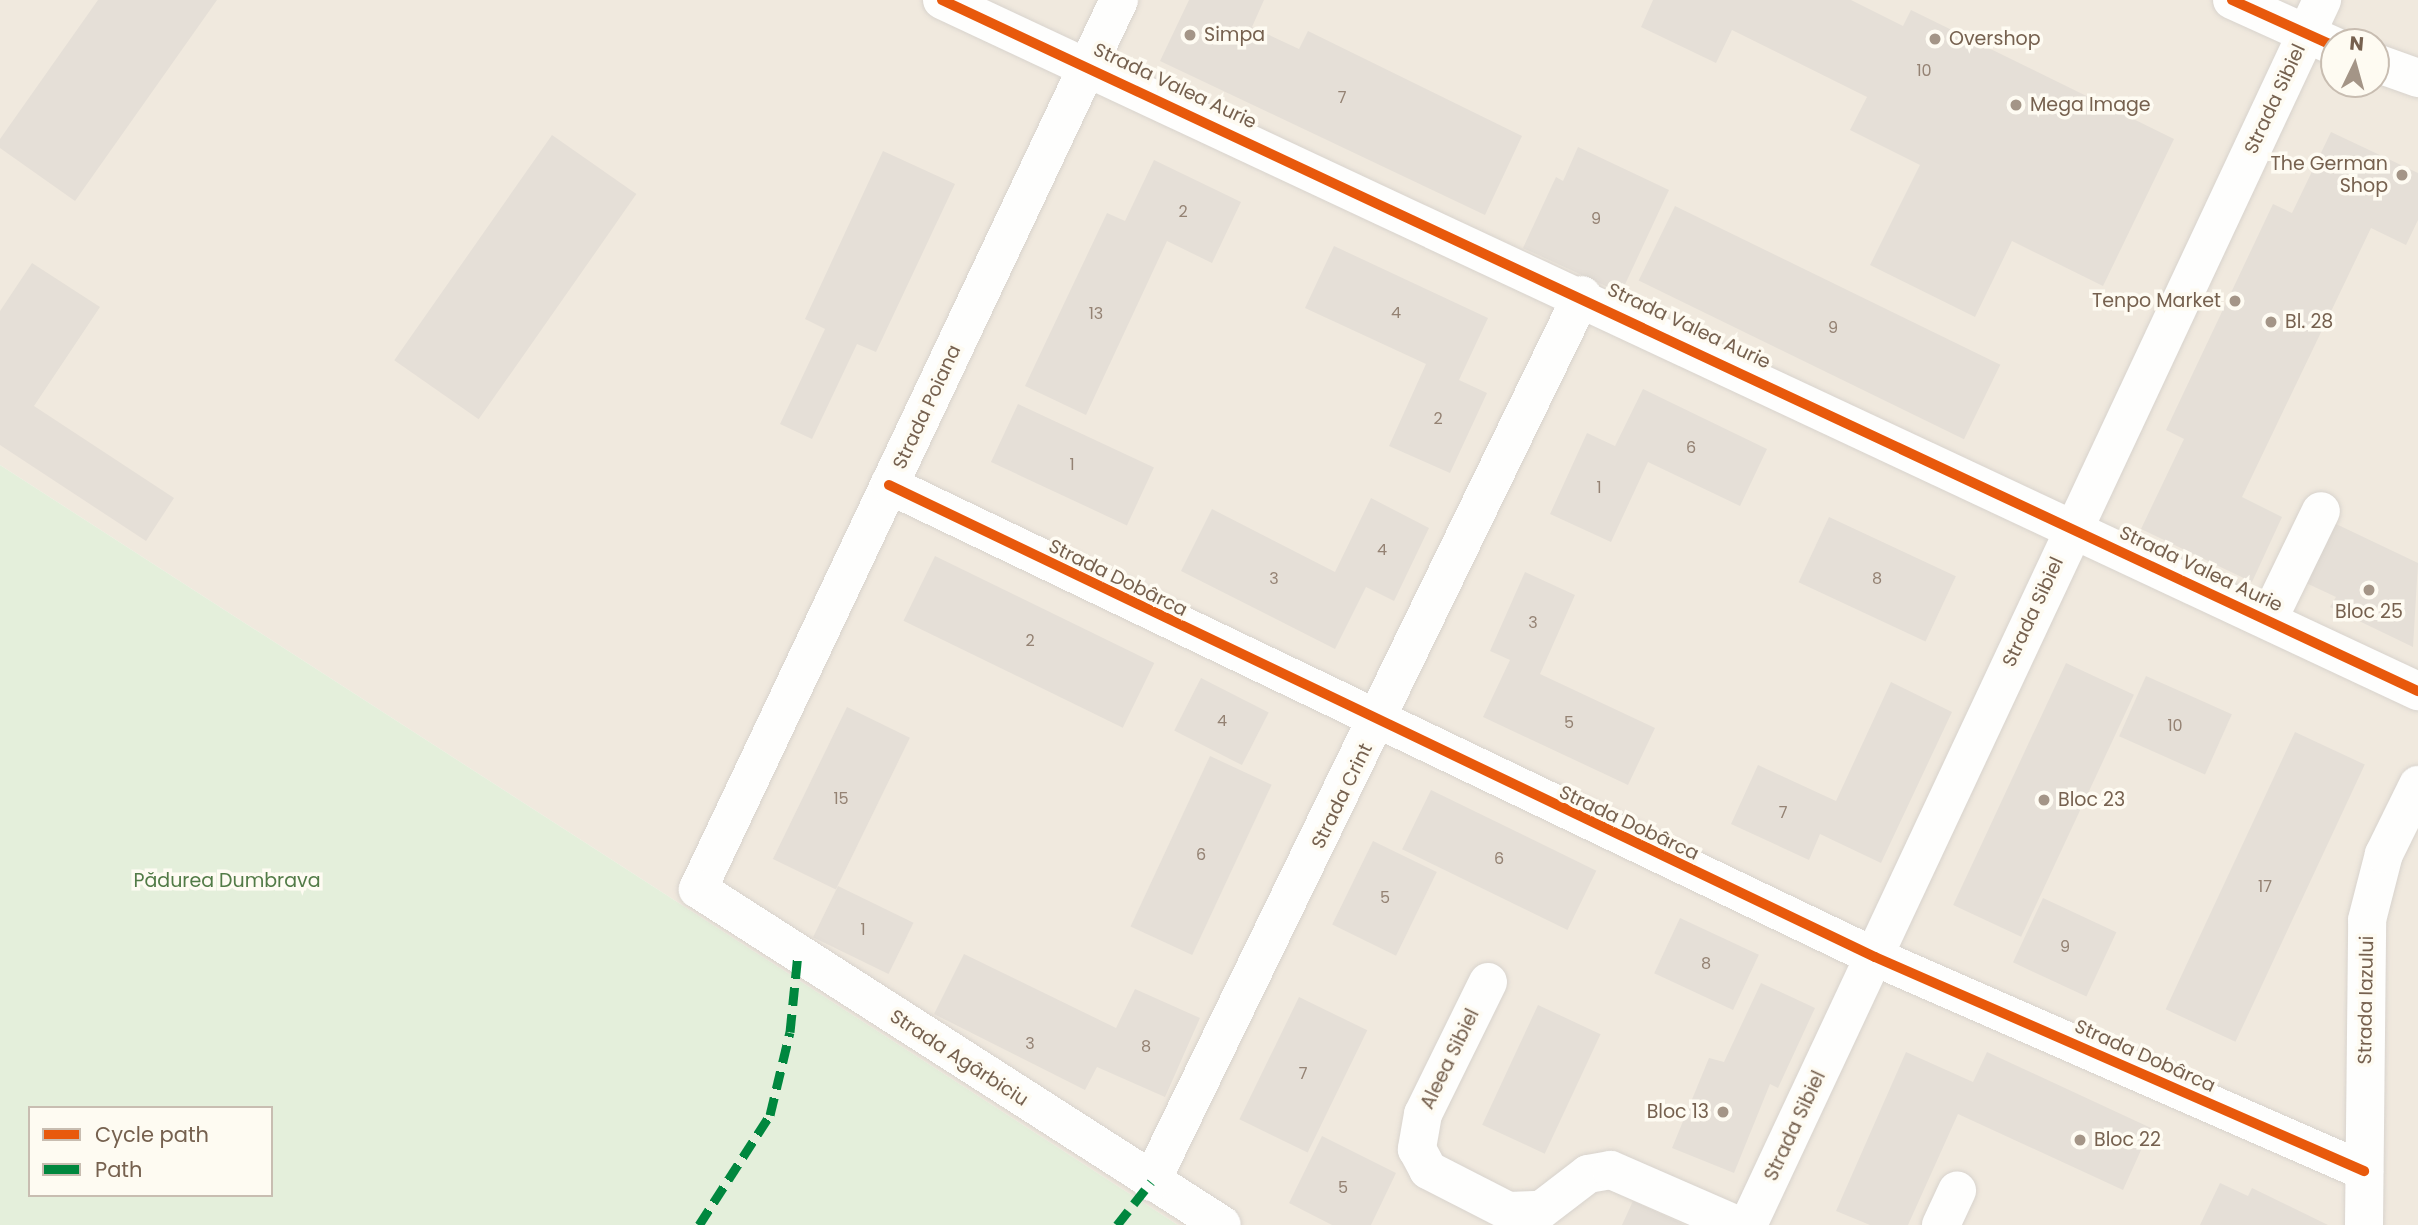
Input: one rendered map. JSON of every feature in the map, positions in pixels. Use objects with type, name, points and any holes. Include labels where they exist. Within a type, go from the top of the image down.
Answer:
[{"type":"street","name":"Strada Valea Aurie","points":[[942,0],[1582,295],[2418,691]]},
{"type":"street","name":"Strada Poiana","points":[[698,889],[1119,0]]},
{"type":"street","points":[[2232,0],[2320,40]]},
{"type":"street","name":"Strada Sibiel","points":[[2321,28],[2322,0]]},
{"type":"street","name":"Strada Sibiel","points":[[1748,1225],[1875,957],[2072,527],[2320,40]]},
{"type":"street","points":[[2390,68],[2418,78]]},
{"type":"street","name":"Strada Crint","points":[[1151,1182],[1378,723],[1582,295]]},
{"type":"street","name":"Strada Dobârca","points":[[889,485],[1378,723],[1875,957],[2364,1171]]},
{"type":"street","points":[[2269,620],[2321,511]]},
{"type":"street","name":"Strada Iazului","points":[[2364,1225],[2371,890],[2418,785]]},
{"type":"street","name":"Strada Agârbiciu","points":[[698,889],[1151,1182],[1222,1225]]},
{"type":"street","name":"Aleea Sibiel","points":[[1488,982],[1423,1114],[1417,1149],[1428,1170],[1508,1211],[1541,1210],[1588,1174],[1611,1170],[1737,1225]]},
{"type":"shaded area","points":[[0,0],[2418,0],[2418,1225],[1178,1225],[0,465]]},
{"type":"green space","name":"Pădurea Dumbrava","points":[[0,465],[1178,1225],[0,1225]]},
{"type":"building","points":[[98,0],[217,0],[75,201],[0,148],[0,139]]},
{"type":"building","points":[[1189,0],[1264,0],[1252,27],[1299,49],[1308,31],[1522,136],[1485,215],[1160,61]]},
{"type":"building","points":[[1653,0],[1851,0],[1903,26],[1911,10],[2174,139],[2103,286],[2012,241],[1975,317],[1870,265],[1920,165],[1850,130],[1867,97],[1732,30],[1716,63],[1641,27]]},
{"type":"building","name":"Bl. 28","points":[[2331,132],[2418,173],[2418,220],[2406,245],[2371,228],[2242,497],[2282,517],[2252,582],[2141,529],[2184,439],[2166,430],[2273,204],[2292,213]]},
{"type":"building","points":[[552,135],[636,194],[479,419],[394,360]]},
{"type":"building","points":[[1578,147],[1669,190],[1621,293],[1523,248],[1556,177],[1563,181]]},
{"type":"building","points":[[883,151],[955,184],[876,352],[857,344],[812,439],[780,424],[825,329],[805,319]]},
{"type":"building","points":[[1154,160],[1241,202],[1212,263],[1167,241],[1086,415],[1025,386],[1107,213],[1125,221]]},
{"type":"building","points":[[1675,206],[2000,365],[1964,439],[1639,281]]},
{"type":"building","points":[[1334,246],[1488,318],[1459,380],[1487,393],[1450,473],[1389,446],[1426,364],[1305,308]]},
{"type":"building","points":[[32,263],[100,307],[34,406],[174,498],[146,541],[0,445],[0,311]]},
{"type":"building","points":[[1643,389],[1767,449],[1740,506],[1648,462],[1611,542],[1550,514],[1587,433],[1615,446]]},
{"type":"building","points":[[1018,404],[1154,467],[1127,525],[991,462]]},
{"type":"building","points":[[1371,498],[1429,528],[1394,601],[1366,587],[1335,649],[1181,571],[1212,509],[1335,572]]},
{"type":"building","points":[[1829,517],[1956,576],[1925,641],[1799,582]]},
{"type":"building","name":"Bloc 25","points":[[2334,523],[2418,563],[2413,647],[2330,607],[2336,597],[2306,583]]},
{"type":"building","points":[[935,556],[1154,663],[1123,728],[903,621]]},
{"type":"building","points":[[1525,572],[1575,595],[1540,674],[1655,728],[1628,785],[1483,717],[1510,660],[1490,651]]},
{"type":"building","name":"Bloc 23","points":[[2066,663],[2134,695],[2021,937],[1953,905]]},
{"type":"building","points":[[2146,676],[2232,714],[2205,775],[2119,736]]},
{"type":"building","points":[[1201,678],[1269,713],[1242,765],[1174,731]]},
{"type":"building","points":[[1891,682],[1952,712],[1881,863],[1820,834],[1809,860],[1731,824],[1758,765],[1836,801]]},
{"type":"building","points":[[847,707],[910,738],[836,890],[773,859]]},
{"type":"building","points":[[2295,732],[2365,765],[2235,1042],[2166,1009]]},
{"type":"building","points":[[1210,756],[1272,785],[1192,955],[1131,926]]},
{"type":"building","points":[[1431,790],[1596,871],[1567,930],[1402,849]]},
{"type":"building","points":[[1373,841],[1437,872],[1396,956],[1332,925]]},
{"type":"building","points":[[838,886],[913,923],[889,974],[813,937]]},
{"type":"building","points":[[2043,898],[2116,932],[2086,997],[2013,962]]},
{"type":"building","points":[[1680,918],[1759,955],[1733,1010],[1654,973]]},
{"type":"building","points":[[964,954],[1116,1028],[1135,989],[1200,1018],[1165,1097],[1097,1067],[1085,1090],[934,1014]]},
{"type":"building","points":[[1761,983],[1815,1008],[1778,1088],[1770,1084],[1734,1173],[1672,1148],[1709,1058],[1724,1062]]},
{"type":"building","points":[[1299,997],[1367,1030],[1308,1153],[1239,1119]]},
{"type":"building","points":[[1538,1005],[1601,1034],[1545,1154],[1482,1125]]},
{"type":"building","name":"Bloc 22","points":[[1906,1052],[1973,1082],[1987,1052],[2151,1128],[2123,1190],[1958,1114],[1908,1225],[1870,1225],[1836,1211]]},
{"type":"building","points":[[1322,1136],[1396,1173],[1371,1225],[1332,1225],[1289,1203]]},
{"type":"building","points":[[2220,1183],[2248,1196],[2252,1188],[2328,1225],[2200,1225]]},
{"type":"building","points":[[1633,1201],[1685,1225],[1622,1225]]},
{"type":"marked path","points":[[699,1225],[770,1115],[790,1032],[798,953]]},
{"type":"marked path","points":[[1117,1225],[1151,1182]]},
{"type":"cycle path","points":[[942,0],[2418,691]]},
{"type":"cycle path","points":[[2232,0],[2320,40]]},
{"type":"cycle path","points":[[889,485],[1875,957],[2364,1171]]},
{"type":"place","name":"Simpa","points":[[1190,35]]},
{"type":"place","name":"Overshop","points":[[1935,39]]},
{"type":"place","name":"Mega Image","points":[[2016,105]]},
{"type":"place","name":"The German Shop","points":[[2402,175]]},
{"type":"place","name":"Tenpo Market","points":[[2235,301]]},
{"type":"place","name":"Bl. 28","points":[[2271,322]]},
{"type":"place","name":"Bloc 25","points":[[2369,590]]},
{"type":"place","name":"Bloc 23","points":[[2044,800]]},
{"type":"place","name":"Bloc 13","points":[[1723,1112]]},
{"type":"place","name":"Bloc 22","points":[[2080,1140]]}]
